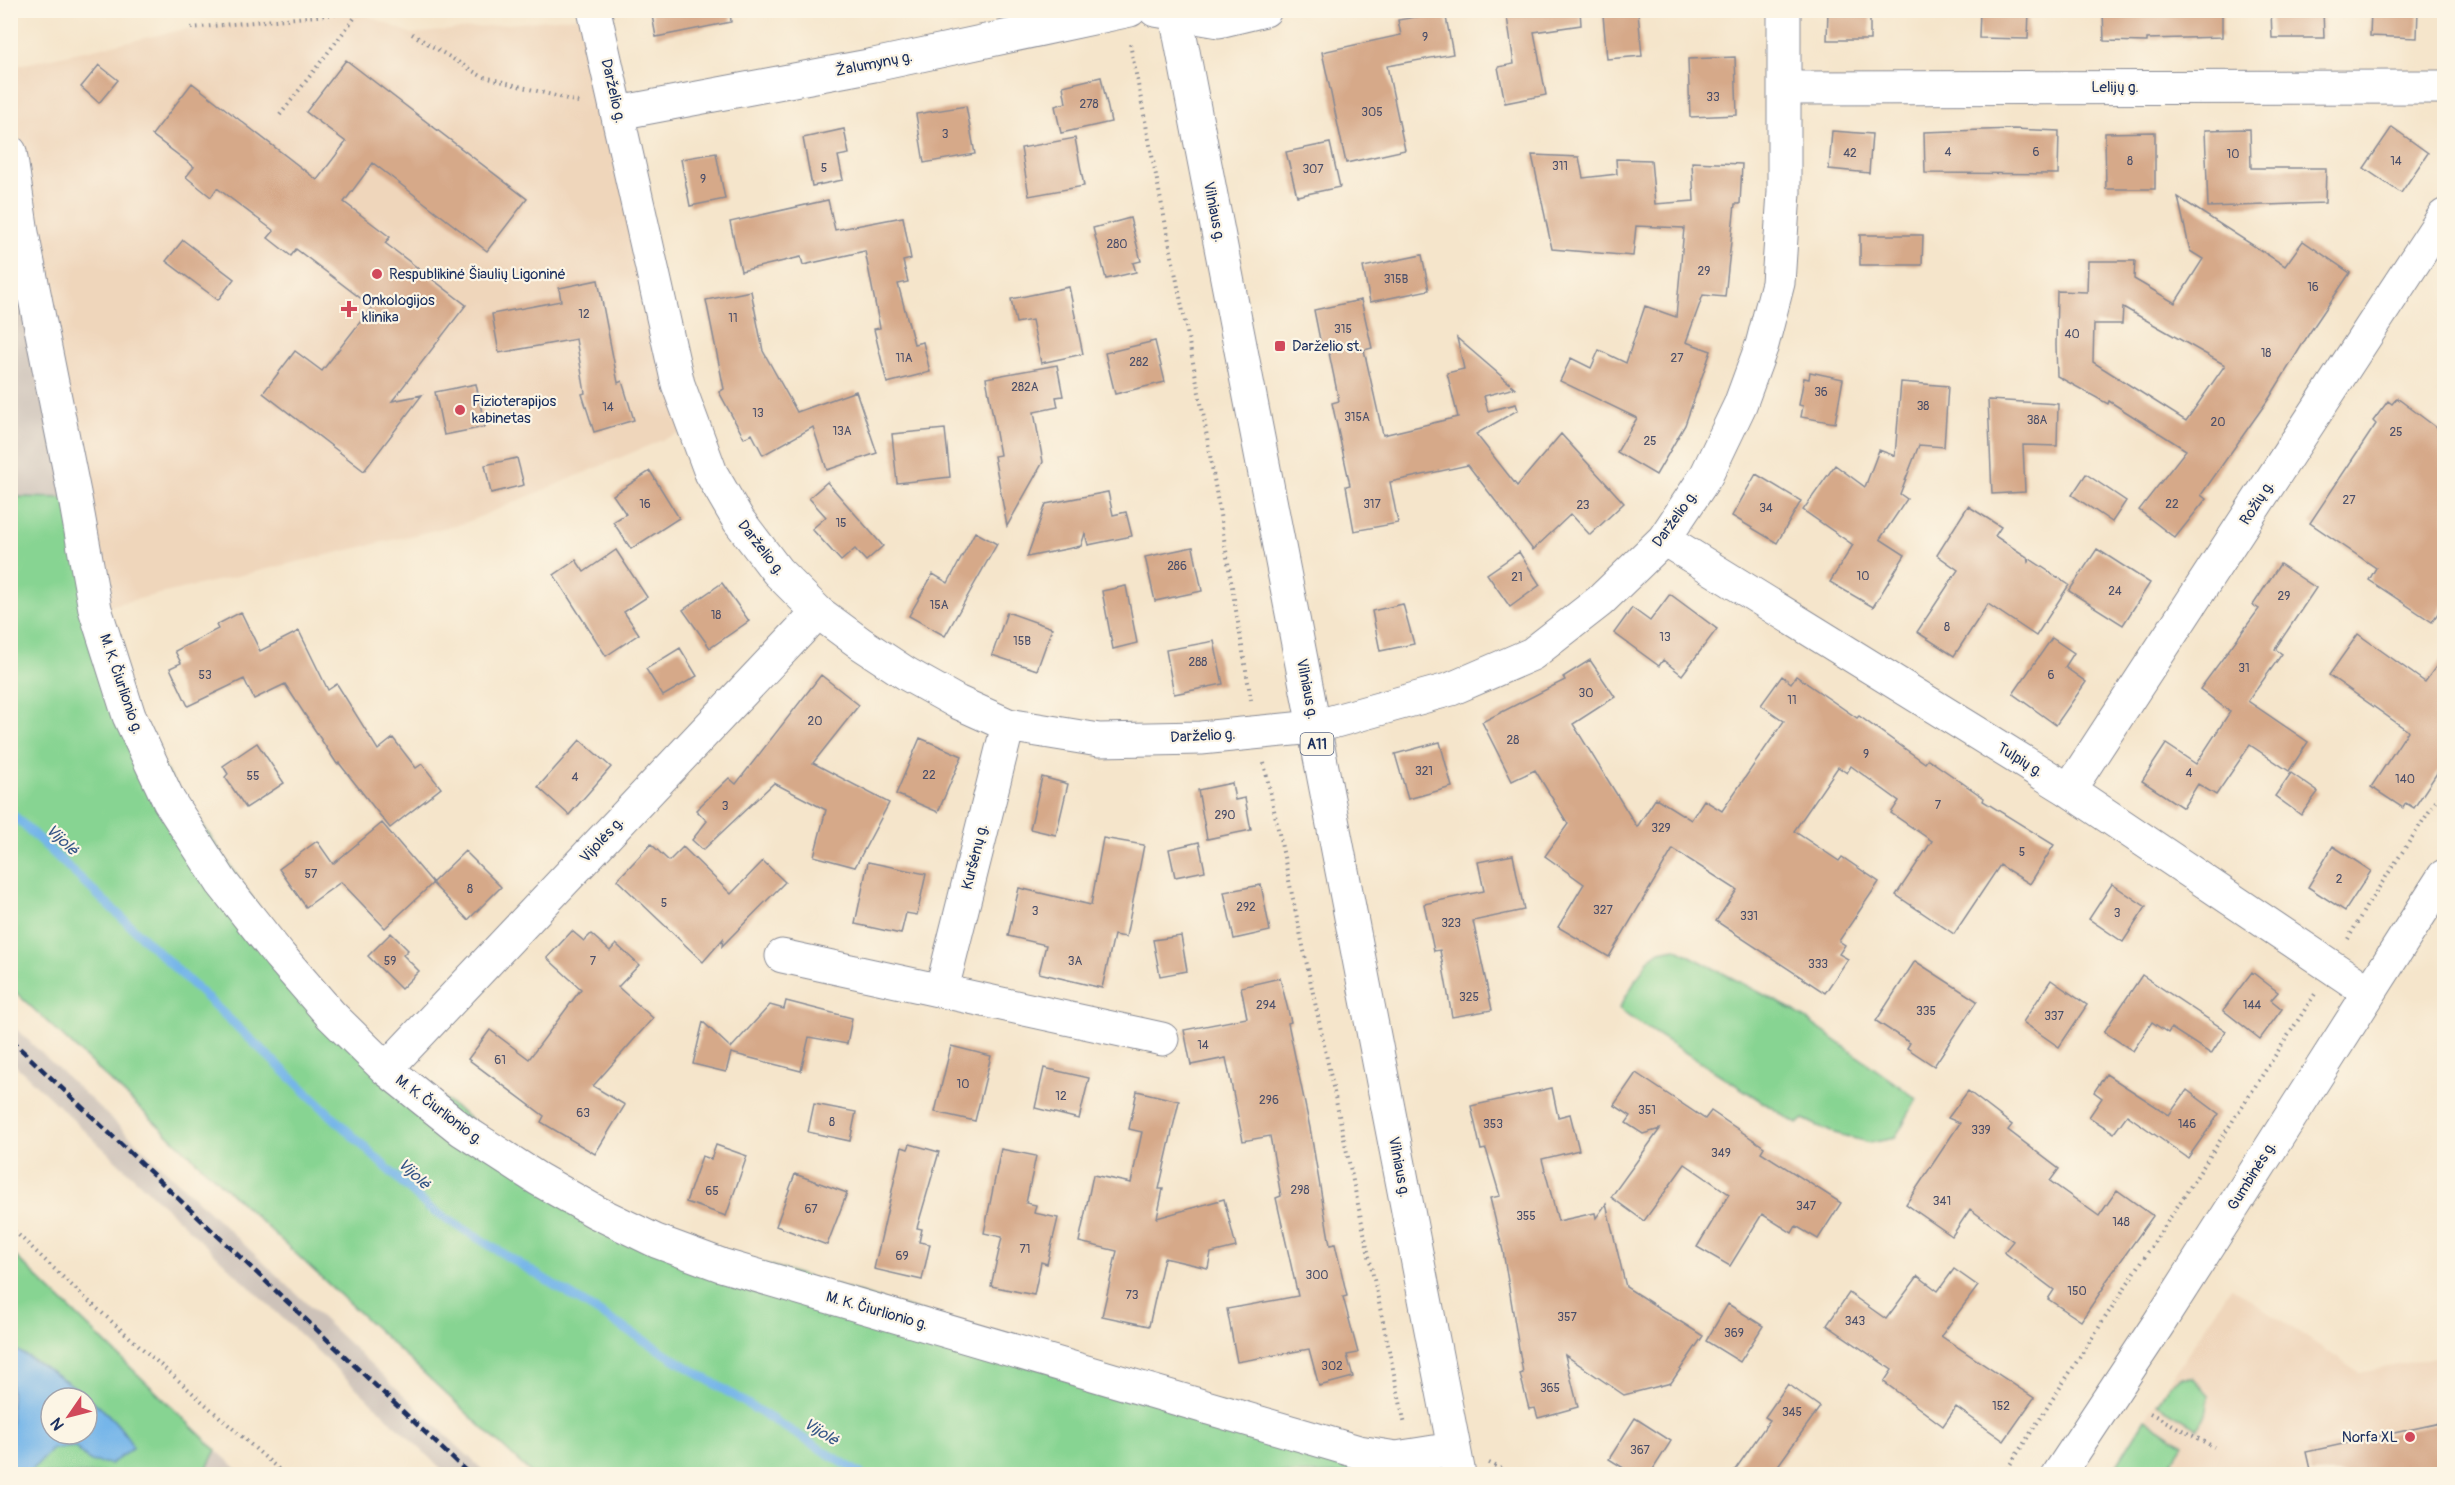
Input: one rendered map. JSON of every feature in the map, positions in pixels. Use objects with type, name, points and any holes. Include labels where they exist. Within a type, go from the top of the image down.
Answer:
[{"type":"main road","name":"Darželio g.","points":[[594,10],[678,384],[711,473],[739,521],[777,571],[818,612],[860,644],[907,674],[957,702],[1008,725],[1099,740],[1201,738],[1314,727],[1451,690],[1532,654],[1600,601],[1664,538],[1706,476],[1740,405],[1762,345],[1778,284],[1784,192],[1784,10]]},
{"type":"main road","name":"Žalumynų g.","points":[[618,113],[874,65],[1130,10]]},
{"type":"main road","points":[[1169,11],[1219,21],[1265,10]]},
{"type":"main road","name":"Vilniaus g.","points":[[1169,11],[1314,727],[1456,1462]]},
{"type":"main road","name":"Lelijų g.","points":[[1785,88],[2445,87]]},
{"type":"main road","name":"M. K. Čiurlionio g.","points":[[10,152],[22,233],[95,609],[129,716],[169,801],[222,883],[331,1015],[386,1069],[462,1130],[538,1179],[596,1212],[656,1241],[722,1265],[1359,1452],[1396,1458],[1456,1462]]},
{"type":"main road","name":"Rožių g.","points":[[2069,790],[2445,216]]},
{"type":"main road","name":"Tulpių g.","points":[[1664,538],[2069,790],[2369,993]]},
{"type":"main road","name":"Vijolės g.","points":[[386,1069],[818,612]]},
{"type":"main road","name":"Kuršėnų g.","points":[[942,989],[1008,725]]},
{"type":"main road","name":"Gumbinės g.","points":[[2058,1474],[2159,1323],[2445,876]]},
{"type":"main road","points":[[782,956],[942,989],[1162,1039]]},
{"type":"path","points":[[190,28],[359,12],[280,116]]},
{"type":"path","points":[[412,34],[481,76],[618,113]]},
{"type":"path","points":[[2004,1474],[2332,968],[2366,907],[2445,789]]},
{"type":"path","points":[[10,1227],[83,1296],[284,1474]]},
{"type":"path","points":[[2150,1413],[2214,1447]]},
{"type":"shaded area","name":"Onkologijos klinika","points":[[359,12],[412,34],[595,15],[693,427],[465,523],[95,609],[11,152],[10,67],[191,28]]},
{"type":"shaded area","points":[[10,152],[75,498],[11,497]]},
{"type":"shaded area","points":[[11,1024],[487,1474],[447,1474],[11,1061]]},
{"type":"shaded area","points":[[2231,1287],[2360,1373],[2444,1355],[2444,1474],[2164,1474],[2183,1444],[2145,1419]]},
{"type":"shaded area","points":[[216,1450],[243,1474],[204,1474]]},
{"type":"green space","points":[[10,497],[75,498],[129,716],[331,1015],[596,1212],[1396,1458],[1399,1474],[532,1474],[11,988]]},
{"type":"green space","points":[[1675,948],[1793,1010],[1917,1099],[1895,1138],[1870,1143],[1831,1132],[1803,1119],[1797,1124],[1628,1016],[1619,1008],[1648,960],[1660,951]]},
{"type":"green space","points":[[10,1251],[216,1450],[204,1474],[11,1474]]},
{"type":"green space","points":[[2181,1377],[2193,1377],[2209,1396],[2207,1411],[2197,1428],[2157,1404],[2170,1384]]},
{"type":"green space","points":[[2145,1419],[2183,1444],[2164,1474],[2111,1474]]},
{"type":"water","points":[[11,1347],[73,1386],[39,1386],[39,1446],[99,1446],[99,1406],[125,1433],[133,1448],[111,1464],[89,1461],[75,1447],[52,1449],[28,1474],[11,1474]]},
{"type":"building","points":[[651,10],[730,10],[731,22],[656,37]]},
{"type":"building","points":[[1506,10],[1580,10],[1581,25],[1534,32],[1546,95],[1505,103],[1498,67],[1514,64]]},
{"type":"building","points":[[1828,10],[1870,10],[1870,40],[1827,40]]},
{"type":"building","points":[[1980,10],[2029,10],[2028,39],[1979,38]]},
{"type":"building","points":[[2103,10],[2222,10],[2222,37],[2147,39],[2147,42],[2104,41]]},
{"type":"building","points":[[2271,10],[2323,10],[2324,38],[2272,38]]},
{"type":"building","points":[[2371,10],[2418,10],[2417,38],[2370,36]]},
{"type":"building","points":[[1445,12],[1453,54],[1387,66],[1405,150],[1346,163],[1322,52],[1401,35],[1398,20]]},
{"type":"building","points":[[1638,12],[1642,56],[1607,59],[1603,15]]},
{"type":"building","points":[[1735,57],[1737,115],[1690,117],[1688,59]]},
{"type":"building","name":"Respublikinė Šiaulių Ligoninė","points":[[346,60],[527,199],[487,251],[373,163],[344,202],[390,237],[385,243],[466,305],[392,401],[422,395],[364,471],[263,393],[295,351],[322,371],[372,307],[296,249],[291,256],[268,238],[274,231],[217,188],[211,197],[186,177],[194,167],[152,135],[192,83],[317,180],[346,142],[306,112]]},
{"type":"building","points":[[99,65],[118,80],[99,103],[81,87]]},
{"type":"building","points":[[1101,77],[1111,122],[1061,133],[1055,106],[1066,103],[1063,86]]},
{"type":"building","points":[[966,106],[975,154],[924,163],[916,114]]},
{"type":"building","points":[[2392,127],[2428,153],[2401,193],[2364,168]]},
{"type":"building","points":[[844,129],[849,154],[838,156],[843,180],[812,186],[803,138]]},
{"type":"building","points":[[2014,129],[2059,131],[2058,174],[1925,173],[1924,132]]},
{"type":"building","points":[[2250,129],[2251,168],[2326,168],[2325,203],[2208,207],[2205,130]]},
{"type":"building","points":[[1832,131],[1872,134],[1869,173],[1829,169]]},
{"type":"building","points":[[2155,132],[2155,189],[2106,189],[2105,133]]},
{"type":"building","points":[[1075,138],[1084,186],[1029,196],[1021,148]]},
{"type":"building","points":[[1330,143],[1340,187],[1297,196],[1286,152]]},
{"type":"building","points":[[716,153],[725,199],[690,206],[681,159]]},
{"type":"building","points":[[1532,155],[1579,157],[1583,178],[1617,174],[1616,159],[1651,160],[1655,204],[1694,201],[1692,162],[1742,164],[1740,204],[1735,204],[1725,297],[1703,295],[1686,342],[1711,351],[1685,425],[1656,475],[1617,452],[1637,418],[1560,381],[1571,358],[1591,368],[1599,350],[1626,363],[1645,306],[1676,317],[1684,228],[1636,226],[1633,256],[1552,249]]},
{"type":"building","points":[[2178,197],[2285,266],[2303,241],[2350,273],[2270,397],[2201,495],[2206,499],[2175,538],[2139,510],[2186,450],[2109,401],[2108,404],[2057,376],[2057,291],[2087,292],[2088,261],[2135,261],[2134,279],[2175,303],[2203,259],[2190,251]],"holes":[[[2123,307],[2225,365],[2186,421],[2093,362],[2094,324],[2122,324]]]},
{"type":"building","points":[[828,200],[835,230],[903,217],[911,259],[903,261],[908,282],[898,284],[914,344],[923,342],[930,372],[887,383],[874,329],[880,328],[865,251],[803,265],[801,257],[741,271],[730,222]]},
{"type":"building","points":[[1130,218],[1141,261],[1133,263],[1136,272],[1106,279],[1093,228]]},
{"type":"building","points":[[1860,235],[1923,235],[1922,265],[1860,265]]},
{"type":"building","points":[[183,240],[234,279],[218,300],[166,261]]},
{"type":"building","points":[[1422,255],[1429,290],[1370,302],[1363,267]]},
{"type":"building","points":[[598,280],[618,383],[622,381],[634,420],[594,432],[582,394],[585,393],[576,339],[499,353],[492,314],[561,301],[559,288]]},
{"type":"building","points":[[1069,287],[1083,354],[1041,363],[1032,320],[1016,323],[1011,299]]},
{"type":"building","points":[[751,291],[763,351],[797,412],[856,391],[877,453],[827,470],[813,427],[763,455],[752,434],[744,438],[719,392],[724,389],[706,300]]},
{"type":"building","points":[[1361,300],[1372,348],[1364,350],[1383,435],[1458,417],[1447,373],[1464,369],[1457,338],[1515,388],[1484,396],[1488,411],[1516,404],[1518,410],[1476,434],[1517,486],[1561,434],[1624,503],[1590,535],[1571,514],[1533,550],[1468,465],[1390,482],[1398,523],[1354,531],[1346,486],[1350,485],[1332,403],[1339,401],[1328,348],[1322,350],[1314,310]]},
{"type":"building","points":[[1155,341],[1165,382],[1115,394],[1105,353]]},
{"type":"building","points":[[1057,365],[1063,396],[1056,397],[1058,407],[1034,412],[1043,462],[1007,526],[994,456],[1000,455],[986,378]]},
{"type":"building","points":[[1810,372],[1843,379],[1835,423],[1801,417],[1803,406],[1799,405],[1804,378],[1809,379]]},
{"type":"building","points":[[1901,382],[1948,386],[1944,447],[1919,445],[1900,494],[1907,499],[1880,539],[1905,555],[1873,607],[1830,582],[1853,545],[1803,510],[1835,465],[1865,487],[1879,450],[1895,456]]},
{"type":"building","name":"Fizioterapijos kabinetas","points":[[476,384],[485,427],[444,435],[435,392]]},
{"type":"building","points":[[2397,398],[2445,434],[2445,603],[2432,622],[2369,580],[2376,568],[2310,523],[2376,424],[2373,421],[2388,401],[2392,404]]},
{"type":"building","points":[[1988,400],[2058,404],[2057,446],[2023,445],[2025,492],[1992,494]]},
{"type":"building","points":[[945,429],[950,477],[897,483],[892,434]]},
{"type":"building","points":[[517,458],[524,485],[491,493],[485,465]]},
{"type":"building","points":[[650,471],[679,518],[631,549],[613,522],[626,514],[613,495]]},
{"type":"building","points":[[1756,474],[1801,501],[1777,543],[1732,516]]},
{"type":"building","points":[[2086,474],[2126,501],[2112,522],[2072,495]]},
{"type":"building","points":[[827,482],[883,546],[866,561],[855,549],[841,561],[812,529],[826,517],[809,498]]},
{"type":"building","points":[[1108,492],[1113,515],[1126,512],[1132,536],[1088,545],[1085,533],[1081,546],[1027,557],[1046,504]]},
{"type":"building","points":[[1968,506],[2001,527],[1995,536],[2027,557],[2028,562],[2030,559],[2069,585],[2036,636],[1988,604],[1954,656],[1917,632],[1958,570],[1937,555]]},
{"type":"building","points":[[975,532],[997,544],[945,636],[909,616],[933,574],[948,583]]},
{"type":"building","points":[[1193,547],[1202,591],[1155,601],[1145,557]]},
{"type":"building","points":[[2097,549],[2150,583],[2123,625],[2069,591]]},
{"type":"building","points":[[616,550],[647,597],[624,612],[639,634],[606,656],[554,575],[576,560],[584,572]]},
{"type":"building","points":[[1519,552],[1540,585],[1510,607],[1487,574]]},
{"type":"building","points":[[2280,564],[2316,588],[2275,649],[2282,654],[2248,701],[2308,742],[2289,771],[2250,745],[2216,795],[2198,784],[2183,808],[2142,781],[2166,744],[2196,764],[2230,712],[2200,689],[2259,609],[2253,605]]},
{"type":"building","points":[[722,583],[749,621],[710,648],[683,610]]},
{"type":"building","points":[[1126,586],[1137,643],[1113,649],[1102,591]]},
{"type":"building","points":[[1670,594],[1717,629],[1682,675],[1663,660],[1659,666],[1614,633],[1632,608],[1650,621]]},
{"type":"building","points":[[1403,604],[1414,644],[1380,651],[1372,611]]},
{"type":"building","points":[[241,612],[260,651],[299,631],[328,690],[337,684],[378,750],[393,738],[416,768],[422,764],[441,788],[390,828],[339,763],[337,764],[285,684],[254,699],[244,679],[188,706],[170,668],[181,663],[175,651],[218,629],[216,625]]},
{"type":"building","points":[[1007,612],[1052,628],[1037,670],[992,655]]},
{"type":"building","points":[[2358,634],[2425,682],[2445,654],[2445,761],[2414,808],[2406,803],[2403,808],[2371,787],[2408,731],[2329,675]]},
{"type":"building","points":[[2052,638],[2074,653],[2065,667],[2086,682],[2056,725],[2013,694]]},
{"type":"building","points":[[1214,641],[1223,684],[1174,694],[1166,650]]},
{"type":"building","points":[[680,648],[697,676],[663,696],[646,669]]},
{"type":"building","points":[[1590,660],[1615,697],[1573,724],[1637,827],[1656,798],[1691,820],[1704,800],[1722,811],[1784,721],[1761,705],[1782,676],[1791,683],[1796,676],[1857,718],[1859,716],[1925,763],[1928,759],[1984,798],[1983,801],[2054,845],[2030,884],[2000,865],[1954,934],[1896,895],[1932,841],[1891,813],[1899,801],[1851,766],[1847,773],[1838,767],[1794,831],[1839,861],[1842,857],[1879,882],[1839,941],[1845,945],[1839,954],[1848,959],[1825,993],[1716,921],[1737,890],[1673,849],[1609,957],[1558,927],[1584,884],[1545,856],[1568,824],[1535,770],[1512,781],[1482,722],[1565,680],[1563,677]]},
{"type":"building","points":[[821,675],[859,705],[813,763],[889,803],[855,867],[814,856],[826,810],[774,783],[703,850],[692,840],[707,821],[696,810],[729,778],[736,784]]},
{"type":"building","points":[[920,738],[962,756],[938,812],[896,794]]},
{"type":"building","points":[[580,740],[611,767],[569,815],[538,787]]},
{"type":"building","points":[[1440,742],[1452,787],[1408,799],[1395,754]]},
{"type":"building","points":[[257,743],[284,783],[246,808],[225,777],[228,774],[223,766]]},
{"type":"building","points":[[2291,773],[2318,792],[2301,815],[2275,796]]},
{"type":"building","points":[[1042,777],[1068,784],[1056,835],[1030,829]]},
{"type":"building","points":[[1232,783],[1235,800],[1245,798],[1251,830],[1207,839],[1198,790]]},
{"type":"building","points":[[382,823],[433,883],[385,928],[341,882],[306,907],[279,869],[317,841],[333,864]]},
{"type":"building","points":[[1103,838],[1144,845],[1126,937],[1114,935],[1102,988],[1039,973],[1046,945],[1008,936],[1019,888],[1091,905]]},
{"type":"building","points":[[1199,842],[1205,871],[1175,877],[1169,849]]},
{"type":"building","points":[[651,844],[669,861],[683,847],[731,894],[763,861],[785,882],[722,946],[723,939],[703,962],[617,880]]},
{"type":"building","points":[[2333,846],[2371,871],[2345,911],[2308,887]]},
{"type":"building","points":[[465,851],[501,887],[468,920],[432,883]]},
{"type":"building","points":[[1513,855],[1524,910],[1473,921],[1492,1010],[1452,1017],[1440,950],[1434,951],[1424,904],[1484,891],[1478,862]]},
{"type":"building","points":[[868,862],[926,874],[917,915],[906,913],[901,934],[855,924]]},
{"type":"building","points":[[2112,884],[2146,907],[2123,942],[2089,919]]},
{"type":"building","points":[[1261,885],[1270,931],[1234,939],[1224,892]]},
{"type":"building","points":[[572,931],[584,941],[591,934],[610,951],[616,944],[639,965],[618,987],[653,1018],[593,1086],[625,1105],[595,1154],[541,1122],[544,1116],[468,1059],[490,1030],[529,1059],[581,989],[547,958]]},
{"type":"building","points":[[391,933],[408,950],[403,955],[419,971],[401,989],[368,956]]},
{"type":"building","points":[[1181,936],[1187,971],[1160,976],[1153,940]]},
{"type":"building","points":[[1915,961],[1977,1001],[1934,1066],[1907,1048],[1910,1043],[1876,1021]]},
{"type":"building","points":[[2252,972],[2278,992],[2271,1000],[2282,1009],[2260,1039],[2223,1010]]},
{"type":"building","points":[[2142,975],[2226,1031],[2211,1054],[2171,1028],[2168,1033],[2152,1022],[2133,1051],[2104,1032]]},
{"type":"building","points":[[1280,978],[1291,1022],[1288,1023],[1310,1128],[1330,1245],[1335,1244],[1347,1296],[1343,1297],[1358,1353],[1347,1355],[1353,1377],[1319,1386],[1309,1349],[1237,1362],[1227,1309],[1298,1296],[1276,1198],[1281,1196],[1270,1136],[1243,1141],[1226,1058],[1191,1065],[1184,1030],[1247,1018],[1241,987]]},
{"type":"building","points":[[2051,980],[2087,1005],[2059,1047],[2023,1022]]},
{"type":"building","points":[[786,1001],[852,1018],[847,1044],[809,1037],[801,1071],[731,1053],[726,1072],[693,1064],[703,1022],[731,1048],[770,1005],[784,1009]]},
{"type":"building","points":[[951,1046],[991,1056],[975,1121],[935,1112]]},
{"type":"building","points":[[1044,1068],[1089,1078],[1079,1119],[1035,1108]]},
{"type":"building","points":[[1636,1073],[1705,1119],[1711,1111],[1764,1147],[1761,1152],[1841,1203],[1818,1239],[1796,1226],[1792,1233],[1762,1214],[1730,1266],[1697,1247],[1729,1194],[1685,1164],[1644,1221],[1611,1197],[1660,1129],[1643,1134],[1626,1123],[1631,1116],[1614,1105]]},
{"type":"building","points":[[2106,1074],[2169,1115],[2187,1090],[2219,1114],[2188,1158],[2127,1115],[2114,1133],[2089,1117],[2102,1098],[2094,1092]]},
{"type":"building","points":[[1552,1088],[1558,1117],[1570,1114],[1579,1150],[1542,1159],[1558,1221],[1595,1213],[1596,1218],[1606,1204],[1626,1287],[1703,1336],[1671,1383],[1624,1395],[1565,1355],[1578,1407],[1538,1418],[1535,1408],[1529,1409],[1520,1374],[1523,1373],[1503,1251],[1490,1198],[1500,1196],[1486,1149],[1481,1150],[1471,1106]]},
{"type":"building","points":[[1137,1091],[1179,1101],[1159,1189],[1163,1189],[1157,1218],[1224,1199],[1236,1247],[1211,1253],[1208,1268],[1164,1258],[1149,1326],[1102,1316],[1117,1251],[1079,1242],[1093,1175],[1131,1183],[1142,1132],[1129,1129]]},
{"type":"building","points":[[1968,1091],[2012,1125],[2008,1130],[2059,1169],[2050,1181],[2099,1216],[2117,1190],[2153,1216],[2081,1321],[2048,1299],[2054,1290],[2004,1252],[2013,1241],[1970,1209],[1952,1236],[1906,1204],[1960,1123],[1948,1118]]},
{"type":"building","points":[[814,1104],[856,1112],[850,1141],[808,1132]]},
{"type":"building","points":[[910,1144],[939,1152],[917,1228],[922,1229],[919,1242],[930,1244],[922,1280],[874,1269],[902,1147],[908,1149]]},
{"type":"building","points":[[716,1145],[747,1156],[726,1216],[686,1202],[702,1156],[711,1159]]},
{"type":"building","points":[[1001,1149],[1036,1156],[1026,1203],[1036,1205],[1034,1213],[1058,1218],[1047,1264],[1041,1262],[1034,1295],[991,1286],[1002,1237],[984,1233]]},
{"type":"building","points":[[795,1174],[847,1193],[827,1245],[776,1226]]},
{"type":"building","points":[[1954,1269],[1978,1286],[1941,1336],[2034,1398],[2004,1441],[1956,1407],[1943,1426],[1884,1382],[1892,1370],[1827,1325],[1849,1293],[1886,1319],[1918,1276],[1938,1291]]},
{"type":"building","points":[[1728,1304],[1763,1326],[1740,1362],[1706,1341]]},
{"type":"building","points":[[1788,1384],[1820,1407],[1772,1474],[1732,1474],[1770,1420],[1765,1417]]},
{"type":"building","points":[[1635,1418],[1671,1441],[1650,1474],[1633,1474],[1609,1459]]},
{"type":"building","name":"Norfa XL","points":[[2445,1422],[2445,1474],[2311,1474],[2306,1452]]},
{"type":"waterway","name":"Vijolė","points":[[10,812],[429,1208],[861,1474]]},
{"type":"railway","points":[[10,1039],[469,1474]]},
{"type":"place","name":"Respublikinė Šiaulių Ligoninė","points":[[377,274]]},
{"type":"place","name":"Onkologijos klinika","points":[[349,309]]},
{"type":"place","name":"Darželio st.","points":[[1280,346]]},
{"type":"place","name":"Fizioterapijos kabinetas","points":[[460,410]]},
{"type":"place","name":"Norfa XL","points":[[2410,1437]]}]
